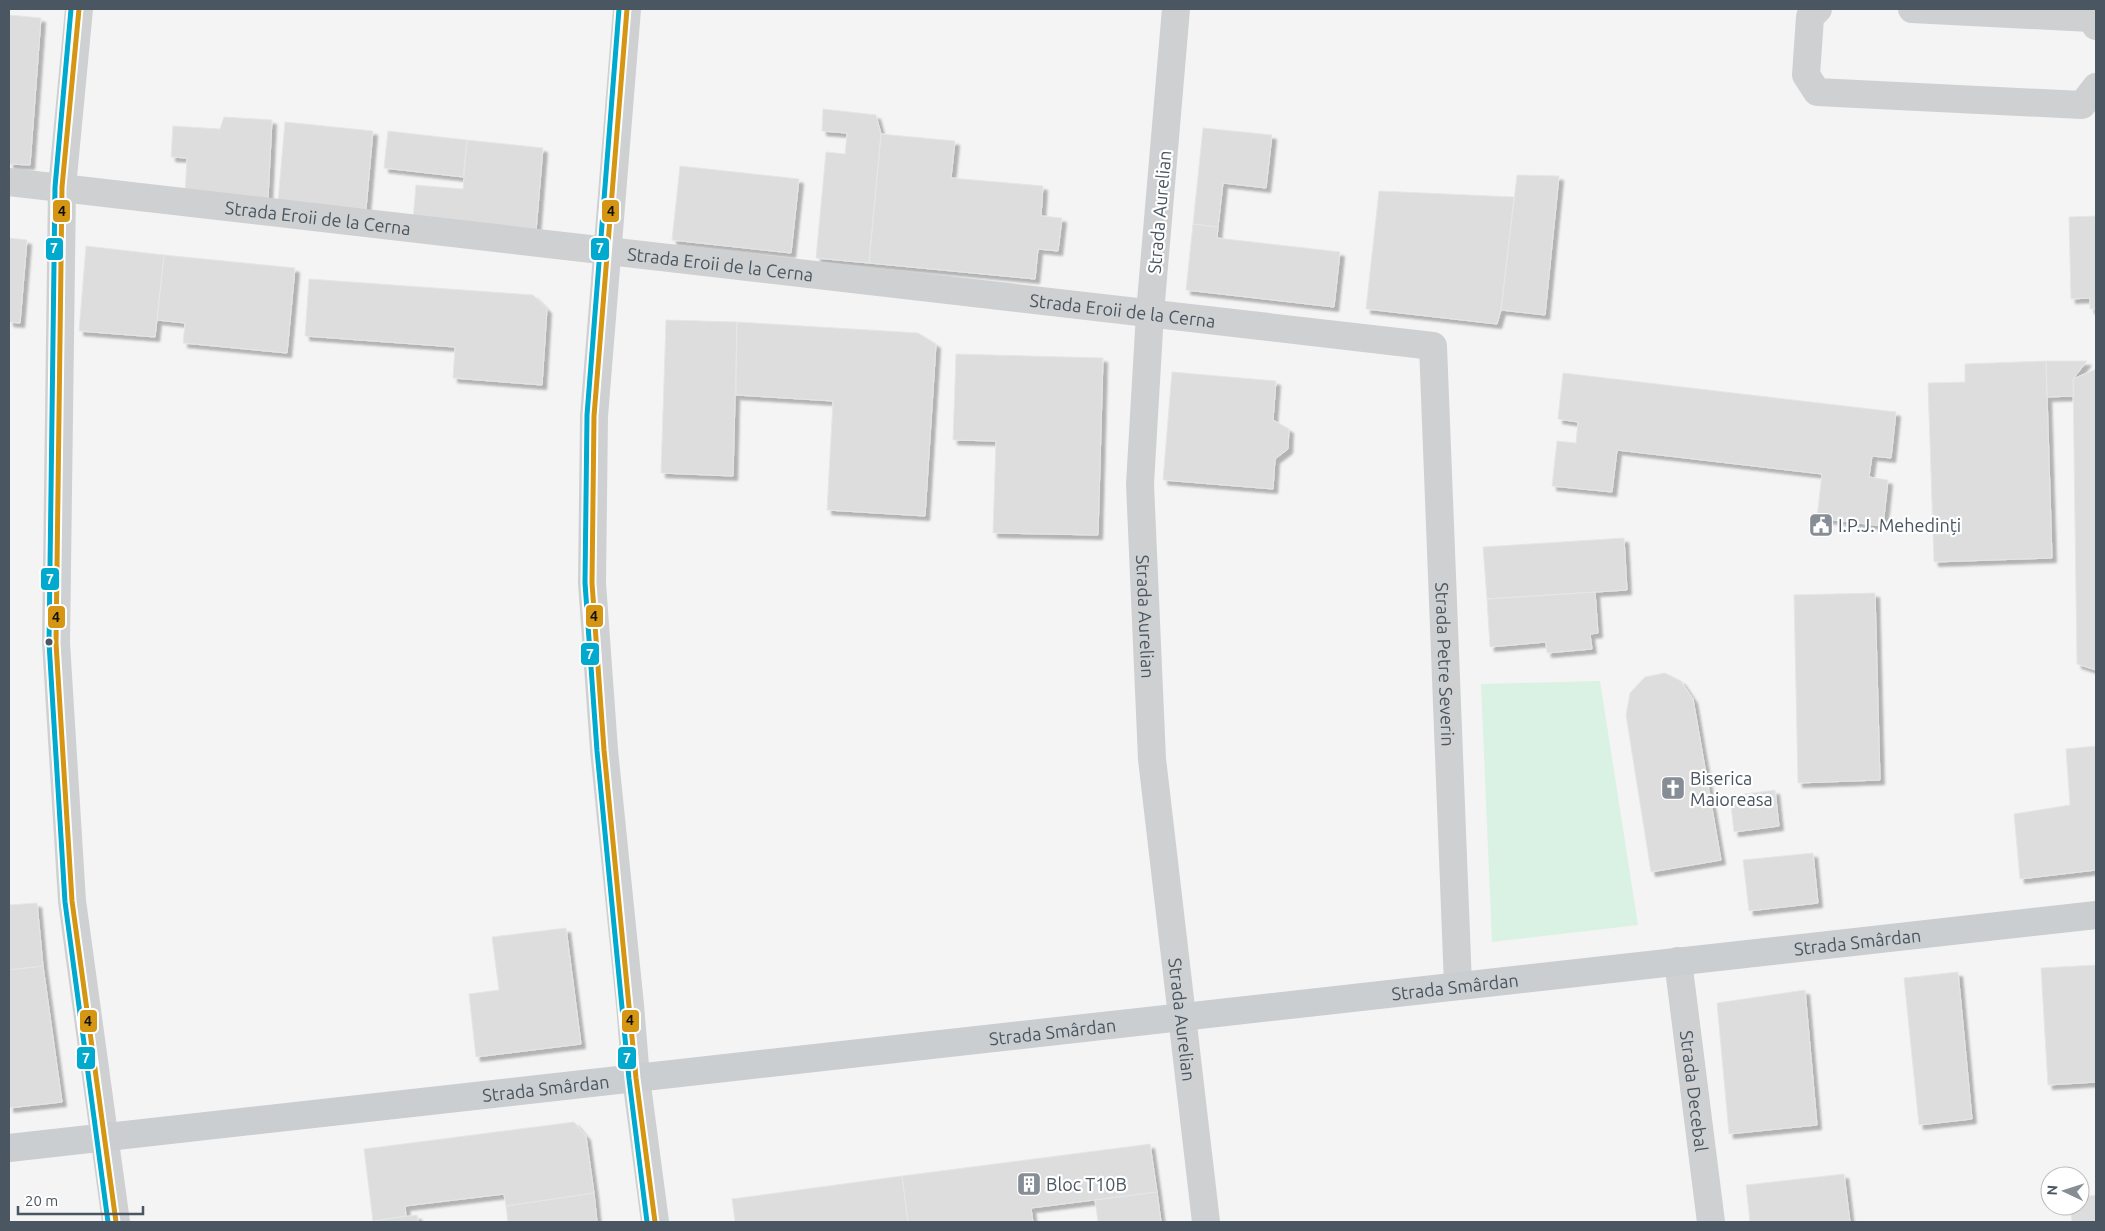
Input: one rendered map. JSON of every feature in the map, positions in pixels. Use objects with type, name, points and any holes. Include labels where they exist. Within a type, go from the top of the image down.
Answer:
[{"type":"main road","name":"Strada Smârdan","points":[[9,1148],[2096,915]]},
{"type":"street","points":[[78,9],[62,188],[56,643],[72,901],[116,1222]]},
{"type":"street","points":[[626,9],[594,416],[592,582],[604,750],[636,1078],[655,1222]]},
{"type":"street","name":"Strada Aurelian","points":[[1176,9],[1150,313],[1140,484],[1152,759],[1206,1222]]},
{"type":"street","points":[[1818,9],[1810,17],[1806,75],[1816,92],[2082,106],[2096,87]]},
{"type":"street","points":[[1912,9],[2091,18],[2096,26]]},
{"type":"street","name":"Strada Eroii de la Cerna","points":[[9,182],[1433,346]]},
{"type":"street","name":"Strada Petre Severin","points":[[1433,346],[1458,985]]},
{"type":"street","name":"Strada Decebal","points":[[1678,961],[1711,1222]]},
{"type":"green space","points":[[1600,681],[1638,925],[1492,942],[1481,684]]},
{"type":"building","points":[[9,15],[41,18],[30,165],[9,164]]},
{"type":"building","points":[[823,109],[876,115],[881,134],[869,263],[816,258],[826,152],[845,154],[847,133],[822,131]]},
{"type":"building","points":[[224,117],[272,120],[268,198],[185,192],[187,158],[171,157],[173,126],[220,129]]},
{"type":"building","points":[[285,122],[373,131],[366,209],[278,201]]},
{"type":"building","points":[[1203,128],[1272,135],[1266,188],[1223,183],[1218,227],[1193,224]]},
{"type":"building","points":[[388,131],[467,140],[463,177],[384,168]]},
{"type":"building","points":[[881,134],[955,141],[951,178],[1043,186],[1041,216],[1062,218],[1058,251],[1038,249],[1035,279],[869,263]]},
{"type":"building","points":[[467,140],[543,148],[536,231],[413,219],[416,185],[463,189]]},
{"type":"building","points":[[680,166],[799,179],[791,253],[672,240]]},
{"type":"building","points":[[1517,175],[1559,176],[1545,315],[1501,310]]},
{"type":"building","points":[[1379,191],[1514,197],[1501,310],[1497,324],[1366,309]]},
{"type":"building","points":[[2096,216],[2096,309],[2090,309],[2090,298],[2071,299],[2069,217]]},
{"type":"building","points":[[1193,224],[1218,227],[1217,238],[1340,252],[1334,307],[1186,290]]},
{"type":"building","points":[[9,238],[27,240],[20,323],[9,322]]},
{"type":"building","points":[[86,246],[164,255],[155,337],[79,331]]},
{"type":"building","points":[[164,255],[295,268],[287,353],[183,343],[185,323],[157,320]]},
{"type":"building","points":[[309,279],[533,295],[547,309],[542,385],[453,378],[455,347],[305,336]]},
{"type":"building","points":[[666,320],[737,322],[733,476],[661,473]]},
{"type":"building","points":[[737,322],[918,333],[936,344],[925,516],[827,510],[833,401],[736,395]]},
{"type":"building","points":[[956,354],[1103,358],[1098,535],[993,533],[996,441],[953,440]]},
{"type":"building","points":[[2046,361],[2087,361],[2073,379],[2074,396],[2047,397]]},
{"type":"building","points":[[2046,361],[2052,558],[1934,562],[1928,383],[1965,382],[1965,364]]},
{"type":"building","points":[[2096,369],[2096,670],[2077,664],[2073,379]]},
{"type":"building","points":[[1172,372],[1276,381],[1273,420],[1289,429],[1288,449],[1275,459],[1273,489],[1163,480]]},
{"type":"building","points":[[1563,373],[1896,412],[1891,458],[1872,456],[1869,477],[1888,480],[1883,526],[1817,518],[1822,474],[1617,450],[1612,492],[1552,486],[1557,441],[1576,443],[1578,422],[1558,419]]},
{"type":"building","points":[[1624,538],[1627,590],[1487,599],[1483,547]]},
{"type":"building","points":[[1595,592],[1598,633],[1590,634],[1592,649],[1547,653],[1546,642],[1490,647],[1487,599]]},
{"type":"building","points":[[1875,593],[1880,780],[1798,783],[1794,595]]},
{"type":"building","name":"Biserica Maioreasa","points":[[1665,673],[1681,681],[1693,699],[1721,860],[1651,872],[1626,715],[1630,693],[1645,677]]},
{"type":"building","points":[[2096,746],[2096,870],[2020,879],[2014,814],[2070,805],[2066,749]]},
{"type":"building","points":[[1775,790],[1779,826],[1734,832],[1730,796]]},
{"type":"building","points":[[1813,853],[1818,903],[1749,911],[1743,860]]},
{"type":"building","points":[[37,903],[43,966],[9,970],[9,905]]},
{"type":"building","points":[[566,928],[581,1044],[476,1057],[469,994],[499,990],[492,937]]},
{"type":"building","points":[[2096,965],[2096,1082],[2048,1085],[2041,968]]},
{"type":"building","points":[[43,966],[62,1102],[9,1108],[9,970]]},
{"type":"building","points":[[1958,972],[1972,1119],[1919,1125],[1904,978]]},
{"type":"building","points":[[1805,990],[1817,1125],[1729,1134],[1717,1003]]},
{"type":"building","points":[[574,1122],[586,1136],[594,1193],[506,1206],[504,1194],[405,1206],[406,1216],[373,1221],[364,1149]]},
{"type":"building","name":"Bloc T10B","points":[[1150,1144],[1157,1192],[1031,1208],[1033,1222],[908,1222],[902,1176]]},
{"type":"building","points":[[1844,1174],[1850,1222],[1750,1222],[1746,1185]]},
{"type":"building","points":[[902,1176],[908,1222],[735,1222],[732,1199]]},
{"type":"building","points":[[1157,1192],[1161,1222],[1098,1222],[1095,1200]]},
{"type":"building","points":[[594,1193],[597,1222],[508,1222],[506,1206]]},
{"type":"building","points":[[2096,1195],[2096,1222],[2072,1222],[2071,1216],[2090,1216],[2090,1196]]},
{"type":"building","points":[[417,1215],[418,1222],[373,1222],[373,1221]]},
{"type":"transit line","name":"7","points":[[71,9],[55,187],[49,643],[65,902],[108,1222]]},
{"type":"transit line","name":"4","points":[[79,9],[62,187],[56,643],[72,901],[116,1222]]},
{"type":"transit line","name":"7","points":[[619,9],[587,415],[585,583],[597,751],[629,1079],[647,1222]]},
{"type":"transit line","name":"4","points":[[627,9],[594,416],[592,583],[604,750],[636,1078],[655,1222]]},
{"type":"place","name":"I.P.J. Mehedinți","points":[[1821,525]]},
{"type":"place","name":"Biserica Maioreasa","points":[[1673,788]]},
{"type":"place","name":"Bloc T10B","points":[[1029,1184]]}]
